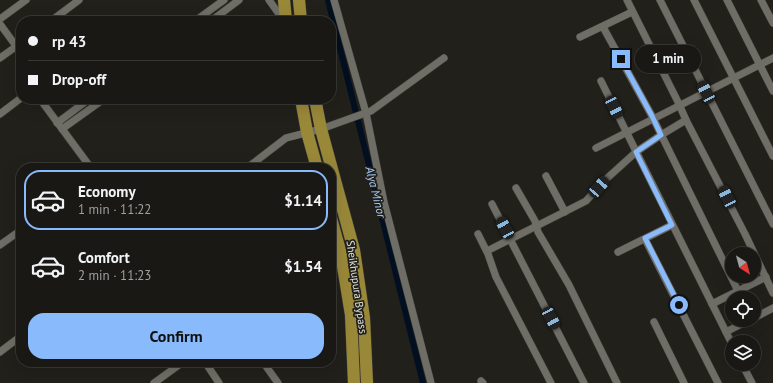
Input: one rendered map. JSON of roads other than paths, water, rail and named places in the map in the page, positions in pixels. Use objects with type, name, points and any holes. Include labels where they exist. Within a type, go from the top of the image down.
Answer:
[{"type":"highway","points":[[284,0],[285,16]]},
{"type":"highway","points":[[299,0],[301,16]]},
{"type":"highway","points":[[302,104],[307,132],[316,163]]},
{"type":"highway","name":"Sheikhupura Bypass","points":[[316,104],[330,163]]},
{"type":"highway","name":"Sheikhupura Bypass","points":[[336,184],[354,250],[364,318],[367,383]]},
{"type":"highway","name":"Sheikhupura Bypass","points":[[336,236],[341,254],[351,315],[354,383]]},
{"type":"street","points":[[58,16],[79,0]]},
{"type":"street","points":[[202,16],[224,0]]},
{"type":"street","points":[[218,16],[239,0]]},
{"type":"street","points":[[269,0],[281,16]]},
{"type":"street","points":[[334,0],[366,113],[384,202],[431,383]]},
{"type":"street","points":[[626,0],[773,293]]},
{"type":"street","points":[[660,0],[773,224]]},
{"type":"street","points":[[694,0],[773,156]]},
{"type":"street","points":[[727,0],[773,91]]},
{"type":"street","points":[[761,0],[773,23]]},
{"type":"street","points":[[0,19],[23,1]]},
{"type":"street","points":[[580,37],[632,12]]},
{"type":"street","points":[[0,24],[16,42]]},
{"type":"street","points":[[602,27],[628,70],[653,118],[738,291]]},
{"type":"street","points":[[0,58],[16,47]]},
{"type":"street","points":[[254,163],[286,138],[321,129],[366,113],[444,58]]},
{"type":"street","points":[[596,148],[773,58]]},
{"type":"street","points":[[601,81],[728,335]]},
{"type":"street","points":[[0,114],[16,102]]},
{"type":"street","points":[[44,104],[87,163]]},
{"type":"street","points":[[57,123],[82,104]]},
{"type":"street","points":[[62,129],[97,104]]},
{"type":"street","points":[[487,251],[586,201],[604,181],[636,152],[686,120]]},
{"type":"street","points":[[546,176],[565,212]]},
{"type":"street","points":[[516,188],[535,221],[538,232],[569,285],[617,383]]},
{"type":"street","points":[[492,204],[584,383]]},
{"type":"street","points":[[618,252],[672,225]]},
{"type":"street","points":[[0,245],[16,234]]},
{"type":"street","points":[[478,234],[487,251],[496,277],[551,383]]},
{"type":"street","points":[[645,238],[718,383]]},
{"type":"street","points":[[740,291],[766,277]]},
{"type":"street","points":[[712,304],[725,298]]},
{"type":"street","points":[[761,314],[773,308]]},
{"type":"street","points":[[654,322],[684,383]]},
{"type":"street","points":[[726,332],[736,327]]},
{"type":"street","points":[[0,352],[16,340]]},
{"type":"street","points":[[157,382],[176,367]]},
{"type":"street","points":[[208,367],[219,383]]},
{"type":"street","points":[[266,367],[278,383]]},
{"type":"street","points":[[746,371],[752,383]]},
{"type":"waterway","name":"Alya Minor","points":[[328,0],[332,16]]},
{"type":"waterway","name":"Alya Minor","points":[[336,32],[423,383]]}]
